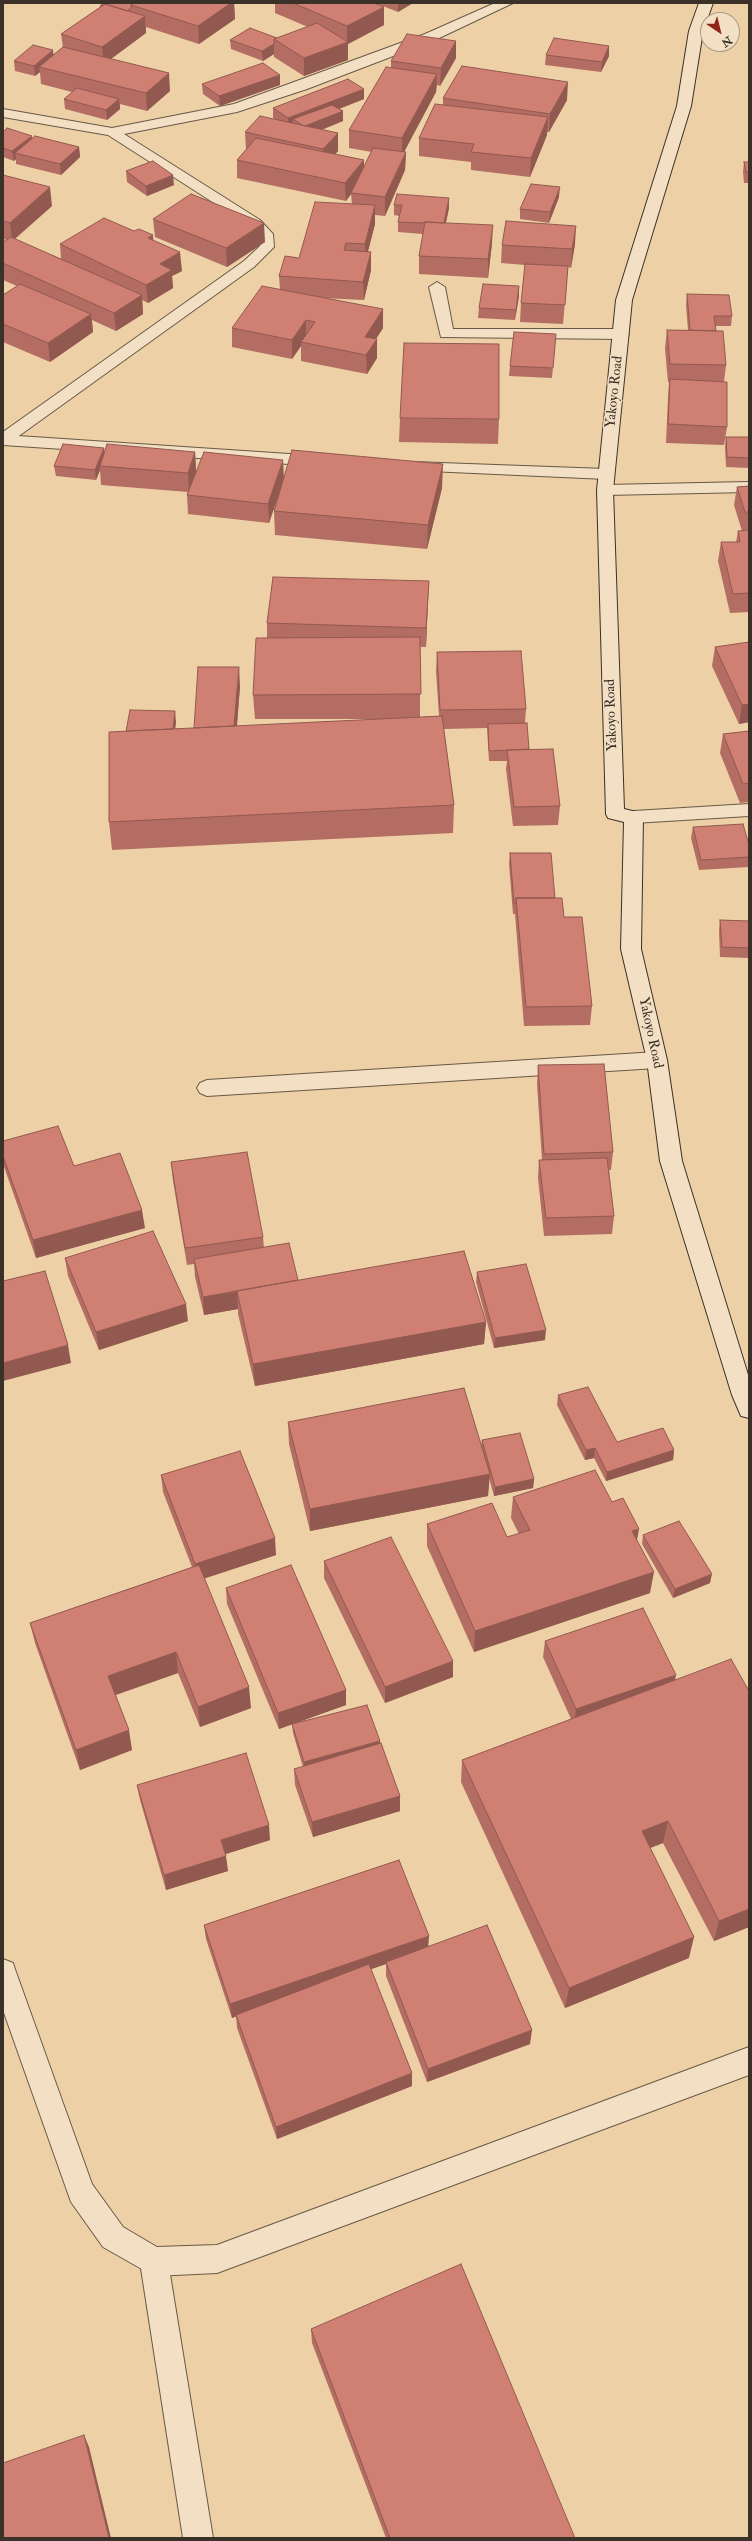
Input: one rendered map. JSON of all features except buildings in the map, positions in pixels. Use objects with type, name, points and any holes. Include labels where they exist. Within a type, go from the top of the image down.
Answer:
[{"type":"street","points":[[3,112],[112,132],[237,108],[302,86],[423,40],[506,3]]},
{"type":"street","name":"Yakoyo Road","points":[[706,3],[696,31],[684,106],[624,300],[606,482],[615,814],[634,817],[631,949],[657,1060],[671,1161],[743,1395],[749,1409]]},
{"type":"street","points":[[3,440],[249,264],[267,247],[266,234],[255,223],[112,132]]},
{"type":"street","points":[[437,287],[446,334],[621,334]]},
{"type":"street","points":[[3,440],[338,463]]},
{"type":"street","points":[[399,466],[606,482],[749,487]]},
{"type":"street","points":[[634,817],[749,810]]},
{"type":"street","points":[[207,1088],[657,1060]]},
{"type":"street","points":[[3,1972],[81,2192],[113,2237],[154,2262],[217,2259],[749,2061]]},
{"type":"street","points":[[154,2262],[198,2538]]}]
